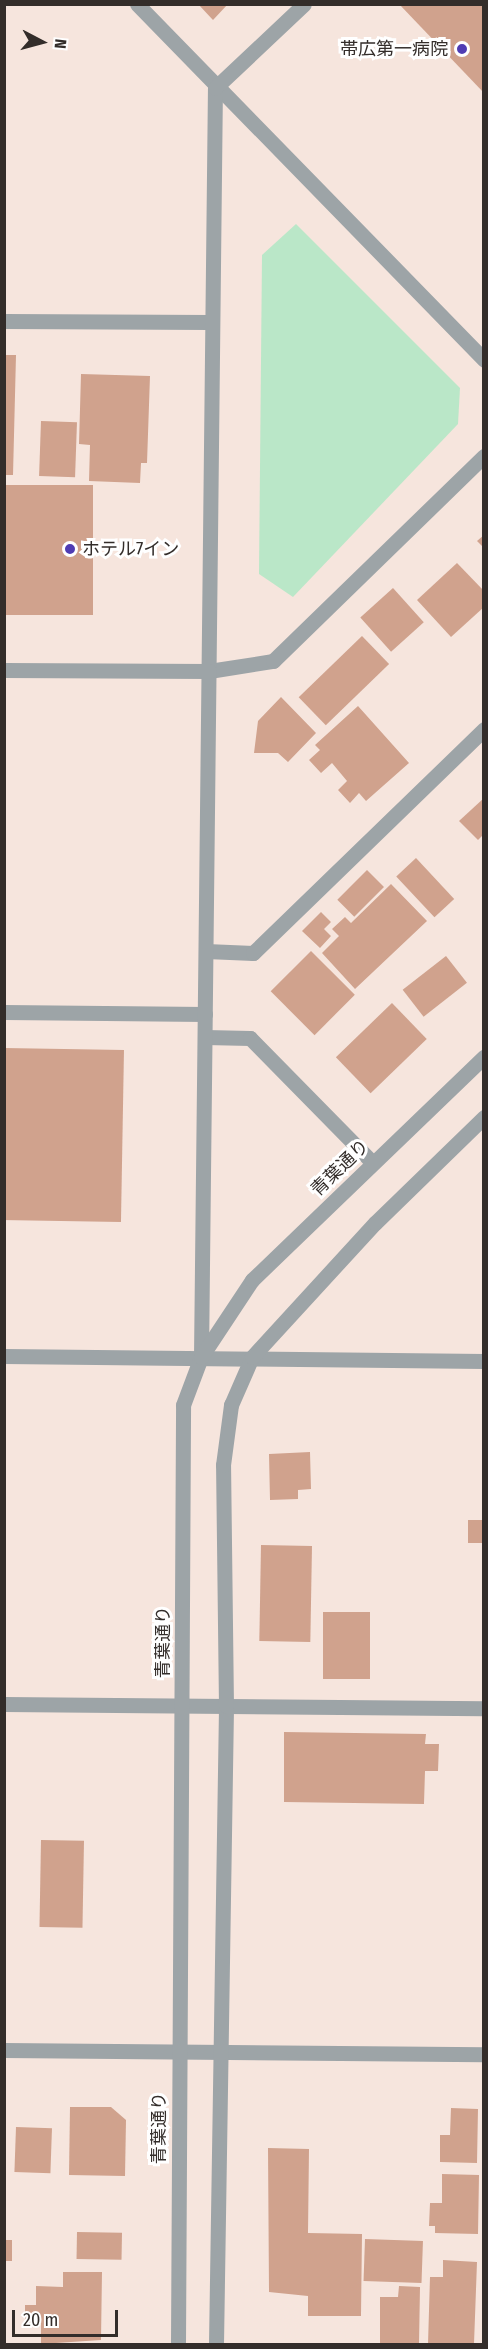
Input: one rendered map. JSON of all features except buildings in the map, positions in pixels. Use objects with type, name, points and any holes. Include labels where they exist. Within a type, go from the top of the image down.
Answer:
[{"type":"street","points":[[136,4],[215,88],[483,360]]},
{"type":"street","points":[[201,1357],[209,671],[210,322],[215,88],[304,4]]},
{"type":"street","points":[[4,321],[210,322]]},
{"type":"street","points":[[4,670],[209,671],[273,661],[483,456]]},
{"type":"street","points":[[206,951],[253,953],[483,729]]},
{"type":"street","points":[[4,1012],[205,1014]]},
{"type":"street","points":[[205,1038],[250,1038],[373,1163]]},
{"type":"street","name":"青葉通り","points":[[178,2344],[183,1405],[201,1357],[252,1280],[483,1057]]},
{"type":"street","points":[[216,2344],[226,1706],[223,1465],[231,1405],[252,1357],[375,1223],[483,1117]]},
{"type":"street","points":[[4,1356],[483,1361]]},
{"type":"street","points":[[4,1704],[483,1708]]},
{"type":"street","points":[[4,2050],[483,2054]]},
{"type":"green space","points":[[296,224],[460,388],[458,424],[293,597],[259,574],[262,255]]},
{"type":"place","name":"帯広第一病院","points":[[462,49]]},
{"type":"place","name":"ホテル7イン","points":[[70,549]]}]
